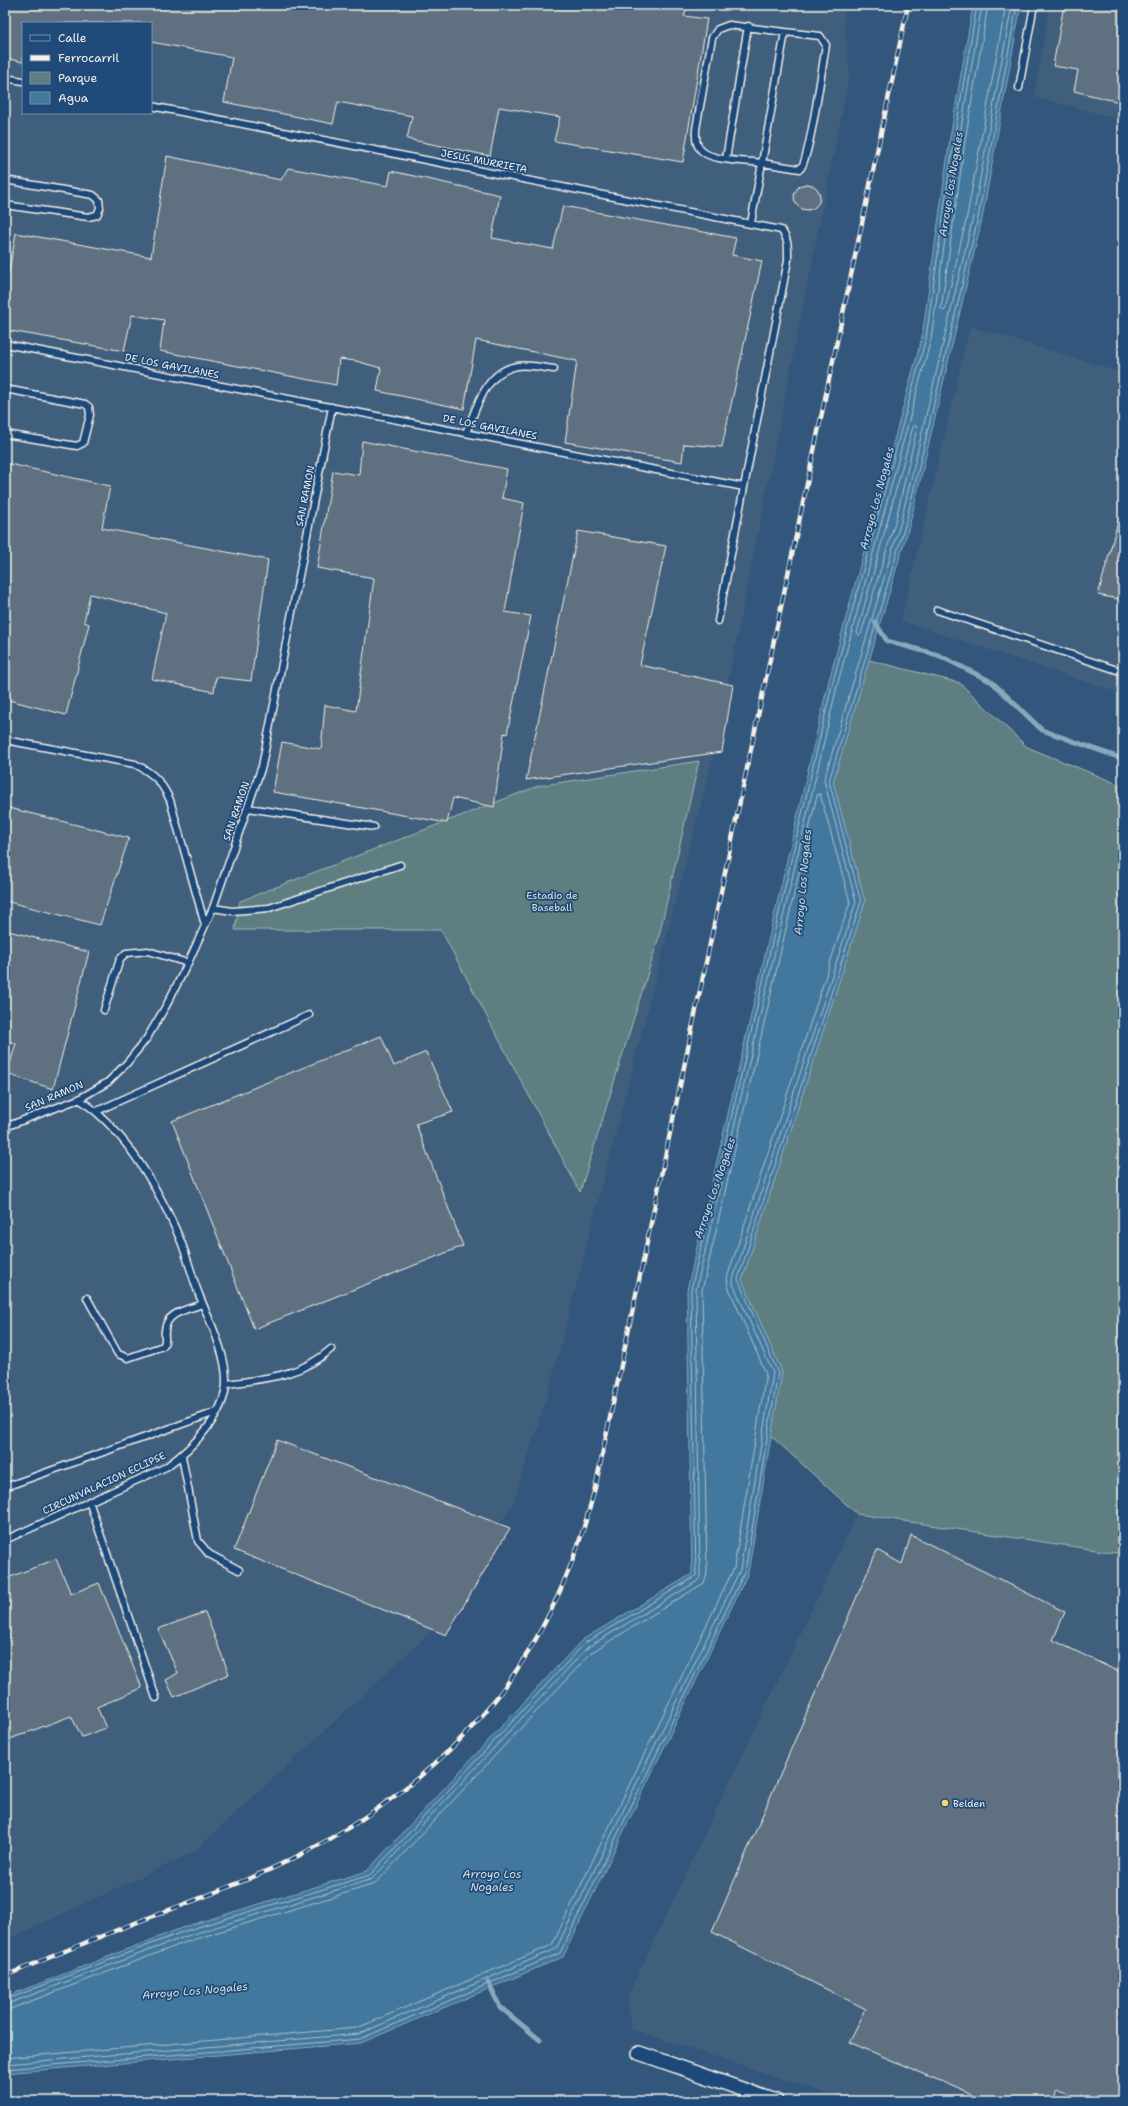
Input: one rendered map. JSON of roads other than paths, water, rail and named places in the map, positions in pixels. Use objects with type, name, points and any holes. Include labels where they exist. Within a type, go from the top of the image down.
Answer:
[{"type":"street","points":[[639,2053],[776,2101]]},
{"type":"lane","points":[[1018,88],[1034,5]]},
{"type":"lane","points":[[724,26],[748,26],[784,32],[820,36],[826,45],[809,145],[804,164],[800,169],[709,156],[700,150],[697,144],[696,129],[712,38],[718,29],[724,26]]},
{"type":"lane","points":[[726,159],[748,26]]},
{"type":"lane","points":[[751,223],[784,32]]},
{"type":"lane","points":[[5,78],[22,81]]},
{"type":"lane","name":"JESUS MURRIETA","points":[[152,106],[781,230],[786,236],[788,260],[744,487]]},
{"type":"lane","points":[[5,180],[93,195],[99,200],[100,208],[97,215],[88,217],[5,205]]},
{"type":"lane","name":"DE LOS GAVILANES","points":[[5,344],[744,487]]},
{"type":"lane","points":[[466,433],[484,392],[496,376],[504,370],[518,366],[554,369]]},
{"type":"lane","points":[[5,390],[85,404],[89,408],[90,415],[83,443],[77,446],[5,434]]},
{"type":"lane","name":"SAN RAMON","points":[[5,1127],[79,1099],[108,1082],[127,1064],[147,1038],[166,1006],[206,925],[262,766],[332,407]]},
{"type":"lane","points":[[718,621],[744,487]]},
{"type":"lane","points":[[937,610],[1123,672]]},
{"type":"lane","points":[[5,740],[135,764],[151,772],[163,785],[170,800],[206,925]]},
{"type":"lane","points":[[248,808],[374,827]]},
{"type":"lane","points":[[213,908],[232,911],[268,908],[400,865]]},
{"type":"lane","points":[[104,1010],[120,959],[126,953],[148,951],[188,963]]},
{"type":"lane","points":[[97,1111],[309,1016]]},
{"type":"lane","name":"CIRCUNVALACION ECLIPSE","points":[[5,1540],[166,1467],[182,1456],[208,1428],[223,1398],[226,1384],[225,1371],[214,1328],[203,1304],[180,1240],[153,1184],[116,1132],[97,1111],[79,1099]]},
{"type":"lane","points":[[87,1298],[118,1354],[128,1358],[164,1345],[164,1329],[170,1318],[176,1313],[203,1304]]},
{"type":"lane","points":[[226,1384],[259,1379],[302,1369],[318,1361],[331,1349]]},
{"type":"lane","points":[[5,1488],[216,1412]]},
{"type":"lane","points":[[182,1456],[198,1541],[209,1554],[239,1570]]},
{"type":"lane","points":[[89,1501],[156,1698]]},
{"type":"water","name":"Arroyo Los Nogales","points":[[973,5],[1021,5],[982,219],[910,523],[833,782],[865,902],[742,1280],[782,1372],[748,1573],[563,1957],[361,2043],[5,2073],[5,1997],[184,1927],[367,1871],[582,1640],[692,1574],[687,1290],[828,684],[922,337],[950,138]]},
{"type":"waterway","points":[[875,622],[887,641],[938,655],[992,682],[1042,730],[1123,759]]},
{"type":"waterway","points":[[488,1982],[500,2007],[540,2040]]},
{"type":"railway","points":[[5,1976],[99,1937],[265,1872],[328,1840],[380,1807],[425,1772],[466,1733],[501,1692],[532,1646],[558,1597],[579,1543],[596,1484],[908,5]]},
{"type":"place","name":"Belden","points":[[945,1803]]},
{"type":"park label","name":"Estadio de Baseball","points":[[552,900]]}]
